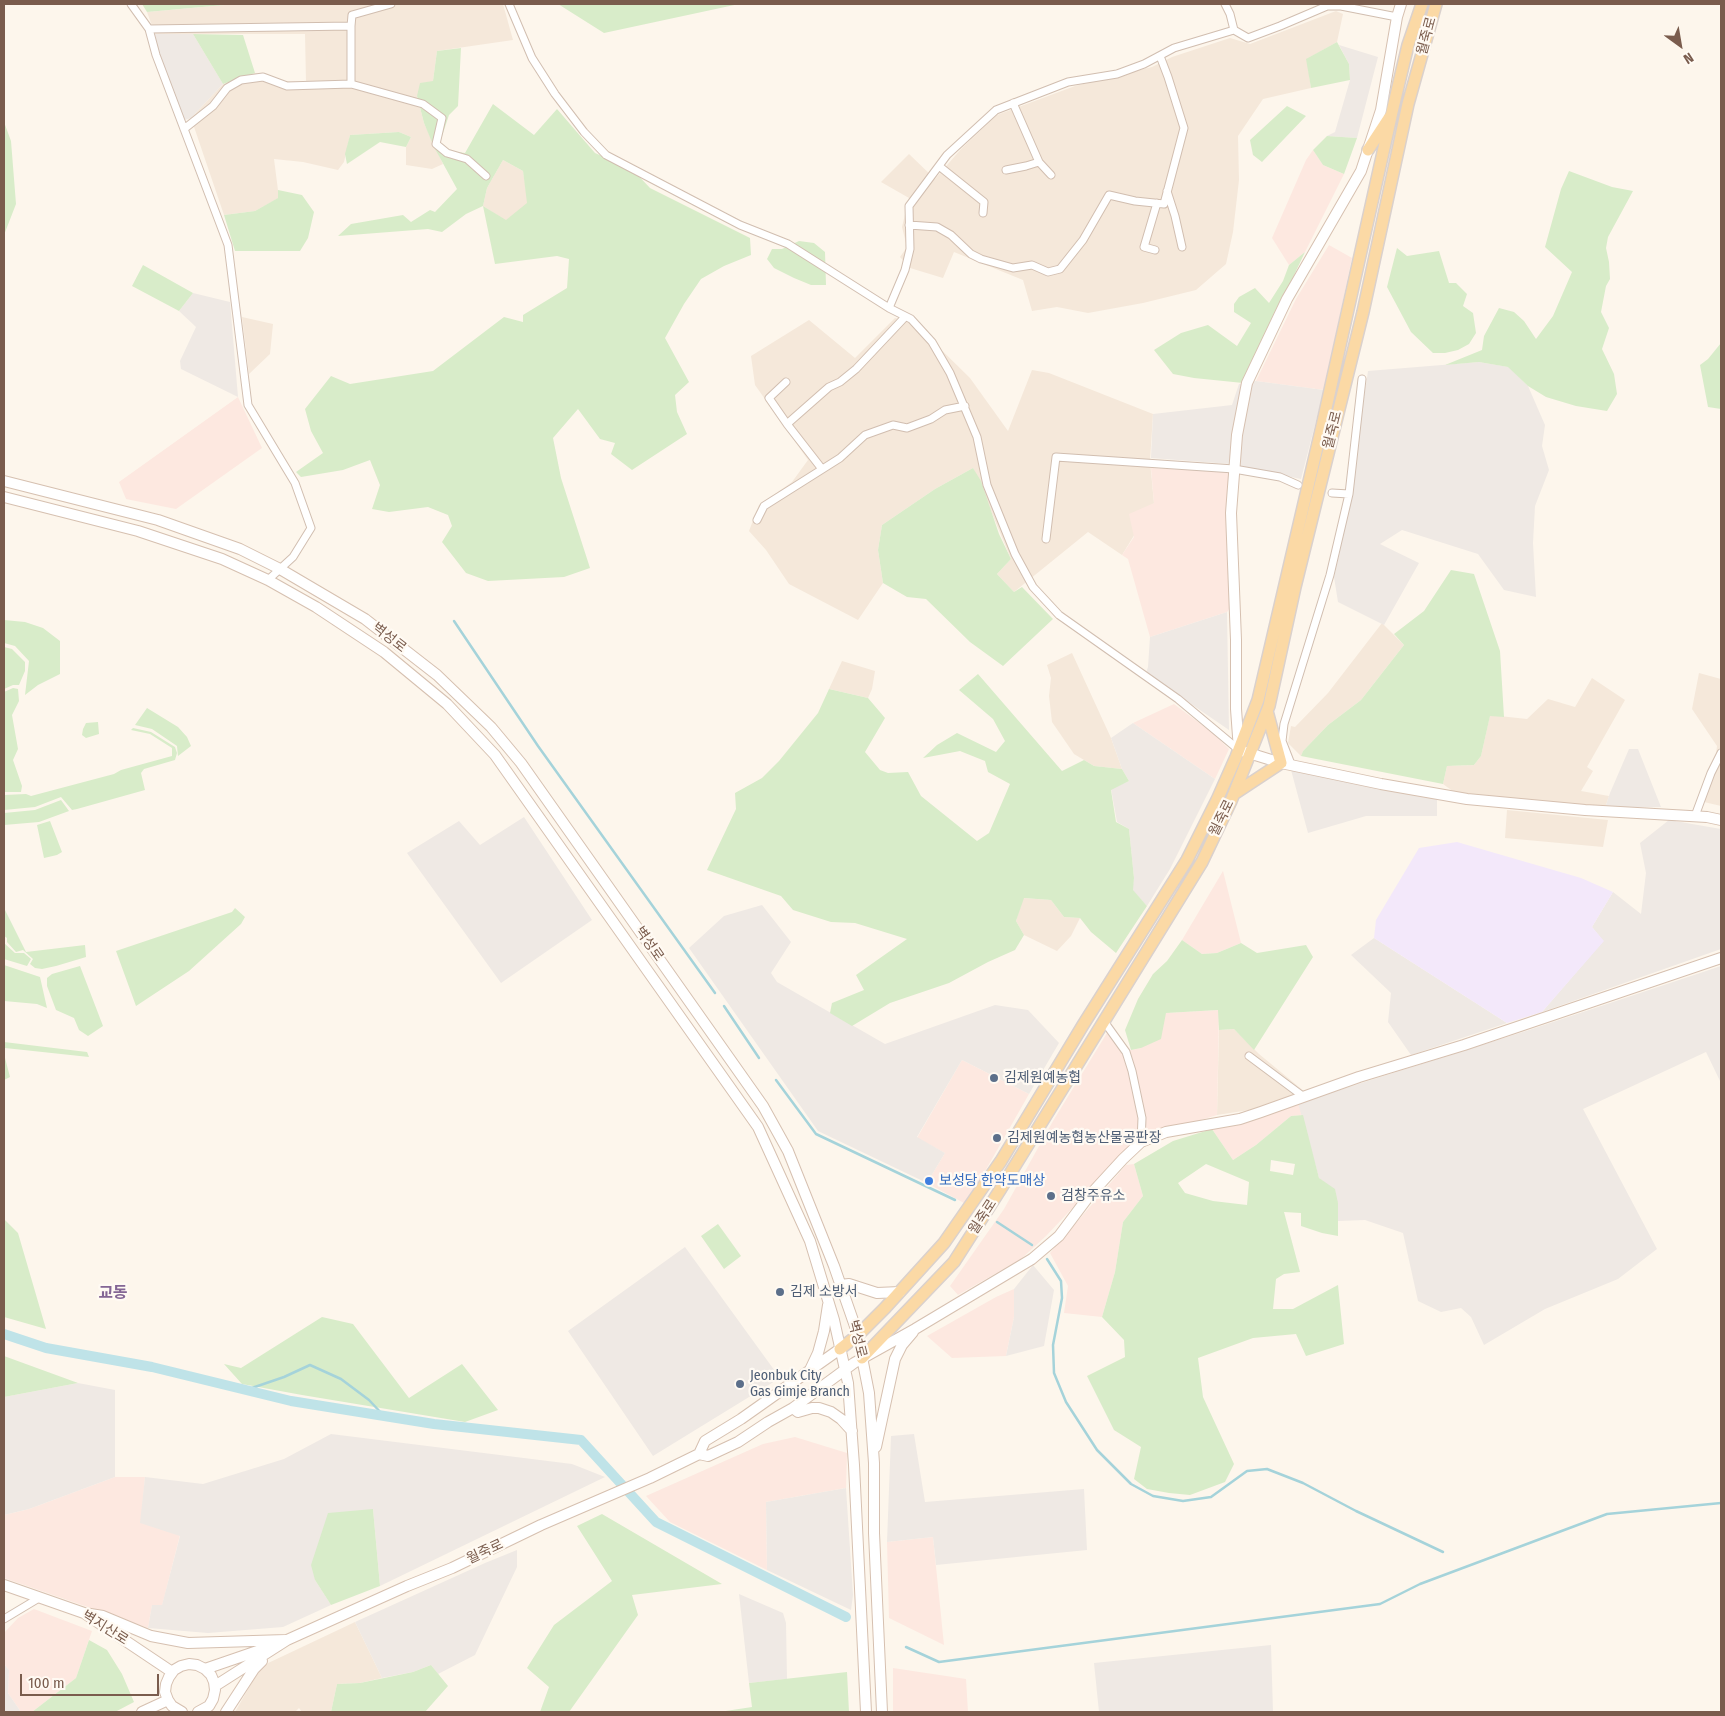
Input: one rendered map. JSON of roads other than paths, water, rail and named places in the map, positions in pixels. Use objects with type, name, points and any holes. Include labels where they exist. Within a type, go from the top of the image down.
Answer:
[{"type":"main road","name":"월죽로","points":[[862,1358],[954,1262],[1202,862],[1234,794],[1258,700],[1324,416],[1392,112],[1408,45],[1422,4]]},
{"type":"main road","name":"월죽로","points":[[840,1349],[858,1335],[944,1243],[1001,1161],[1083,1025],[1187,860],[1267,711],[1295,587],[1363,312],[1408,104],[1436,4]]},
{"type":"main road","points":[[1368,150],[1392,112]]},
{"type":"main road","points":[[1234,794],[1286,764],[1267,711]]},
{"type":"street","points":[[131,4],[149,29],[156,55],[228,245],[248,405],[295,483],[311,528],[292,557],[268,580]]},
{"type":"street","points":[[351,84],[352,15],[391,4]]},
{"type":"street","points":[[509,4],[537,65],[555,94],[578,125],[606,155],[740,225],[788,244],[910,320],[932,342],[950,373],[965,406],[977,437],[987,485],[1016,554],[1033,587],[1059,615],[1178,699],[1245,752],[1286,764],[1381,784],[1467,799],[1585,810],[1695,816],[1721,820]]},
{"type":"street","points":[[1225,4],[1234,30],[1248,38],[1327,6],[1341,6],[1397,17]]},
{"type":"street","points":[[1245,752],[1236,709],[1236,640],[1231,513],[1237,436],[1247,383],[1287,299],[1361,171],[1381,110],[1397,17],[1401,4]]},
{"type":"street","points":[[149,29],[351,26]]},
{"type":"street","points":[[889,308],[905,270],[910,249],[909,206],[947,155],[996,110],[1068,82],[1116,74],[1144,64],[1174,48],[1234,30]]},
{"type":"street","points":[[909,225],[937,227],[951,235],[971,254],[981,259],[1013,268],[1032,265],[1048,272],[1060,269],[1083,240],[1109,195],[1135,201],[1164,204],[1184,128],[1160,56]]},
{"type":"street","points":[[184,129],[212,106],[227,88],[241,80],[263,77],[287,86],[351,84],[422,104],[442,118],[436,144],[447,153],[467,159],[486,176]]},
{"type":"street","points":[[1013,103],[1039,162],[1051,175]]},
{"type":"street","points":[[1006,170],[1039,162]]},
{"type":"street","points":[[939,166],[984,202],[983,213]]},
{"type":"street","points":[[1167,191],[1182,247]]},
{"type":"street","points":[[1155,250],[1144,247],[1156,203]]},
{"type":"street","points":[[788,424],[829,386],[840,382],[856,369],[905,317]]},
{"type":"street","points":[[1286,764],[1282,741],[1284,724],[1330,574],[1349,494],[1362,379]]},
{"type":"street","points":[[786,382],[769,398],[822,469]]},
{"type":"street","points":[[757,520],[764,506],[840,458],[865,435],[893,424],[907,428],[931,419],[946,410],[965,406]]},
{"type":"street","points":[[1046,539],[1056,457],[1234,469],[1280,477],[1298,485]]},
{"type":"street","name":"벽성로","points":[[4,481],[158,520],[240,549],[280,568],[365,619],[437,675],[492,727],[521,763],[763,1106],[788,1151],[840,1285],[858,1335],[869,1393],[874,1463],[874,1533],[882,1712]]},
{"type":"street","points":[[1332,493],[1349,494]]},
{"type":"street","name":"벽성로","points":[[4,497],[138,531],[222,559],[268,580],[316,607],[384,652],[448,704],[495,755],[758,1127],[810,1240],[846,1370],[852,1431],[866,1712]]},
{"type":"street","points":[[1695,816],[1721,753]]},
{"type":"street","points":[[862,1358],[916,1329],[1032,1259],[1048,1247],[1059,1236],[1094,1190],[1142,1142],[1166,1132],[1240,1119],[1359,1077],[1464,1045],[1721,958]]},
{"type":"street","points":[[1103,1020],[1126,1052],[1142,1118],[1142,1142]]},
{"type":"street","points":[[1249,1056],[1304,1096]]},
{"type":"street","points":[[840,1285],[849,1284],[876,1292],[900,1292]]},
{"type":"street","points":[[810,1372],[824,1332],[828,1301]]},
{"type":"street","points":[[874,1463],[895,1359],[902,1345],[916,1329]]},
{"type":"street","name":"월죽로","points":[[699,1454],[705,1441],[742,1419],[840,1349]]},
{"type":"street","name":"월죽로","points":[[272,1651],[287,1640],[452,1568],[699,1454],[708,1456],[738,1442],[793,1408],[862,1358]]},
{"type":"street","points":[[793,1408],[798,1412],[812,1408],[831,1412],[841,1419],[852,1431]]},
{"type":"street","name":"벽지산로","points":[[4,1585],[84,1613],[172,1672]]},
{"type":"street","points":[[4,1619],[39,1598]]},
{"type":"street","points":[[84,1613],[103,1616],[152,1636],[188,1643],[287,1640]]},
{"type":"street","points":[[205,1669],[287,1640]]},
{"type":"street","points":[[214,1686],[272,1651]]},
{"type":"street","points":[[226,1712],[254,1669],[272,1651]]},
{"type":"street","points":[[182,1712],[172,1706],[168,1700],[166,1684],[172,1672],[181,1666],[189,1664],[205,1669],[211,1675],[214,1686],[213,1699],[208,1706],[198,1712]]},
{"type":"street","points":[[142,1712],[168,1700]]},
{"type":"waterway","points":[[454,621],[538,746],[715,993]]},
{"type":"waterway","points":[[724,1006],[759,1058]]},
{"type":"waterway","points":[[776,1080],[816,1134],[955,1200]]},
{"type":"waterway","points":[[997,1222],[1032,1245]]},
{"type":"waterway","points":[[1047,1259],[1061,1281],[1062,1298],[1053,1345],[1054,1373],[1066,1402],[1097,1450],[1131,1484],[1153,1496],[1183,1501],[1211,1497],[1247,1471],[1267,1469],[1303,1483],[1356,1511],[1443,1552]]},
{"type":"waterway","points":[[4,1334],[46,1348],[152,1367],[291,1401],[434,1424],[581,1440],[656,1522],[846,1617]]},
{"type":"waterway","points":[[246,1390],[284,1377],[310,1365],[341,1379],[369,1400],[384,1416]]},
{"type":"waterway","points":[[906,1647],[939,1662],[1380,1604],[1420,1584],[1607,1514],[1721,1503]]},
{"type":"place","name":"김제원예농협","points":[[994,1078]]},
{"type":"place","name":"김제원예농협농산물공판장","points":[[997,1138]]},
{"type":"place","name":"보성당 한약도매상","points":[[929,1181]]},
{"type":"place","name":"검창주유소","points":[[1051,1196]]},
{"type":"place","name":"김제 소방서","points":[[780,1292]]},
{"type":"place","name":"Jeonbuk City Gas Gimje Branch","points":[[740,1384]]},
{"type":"district","name":"교동","points":[[113,1294]]}]
